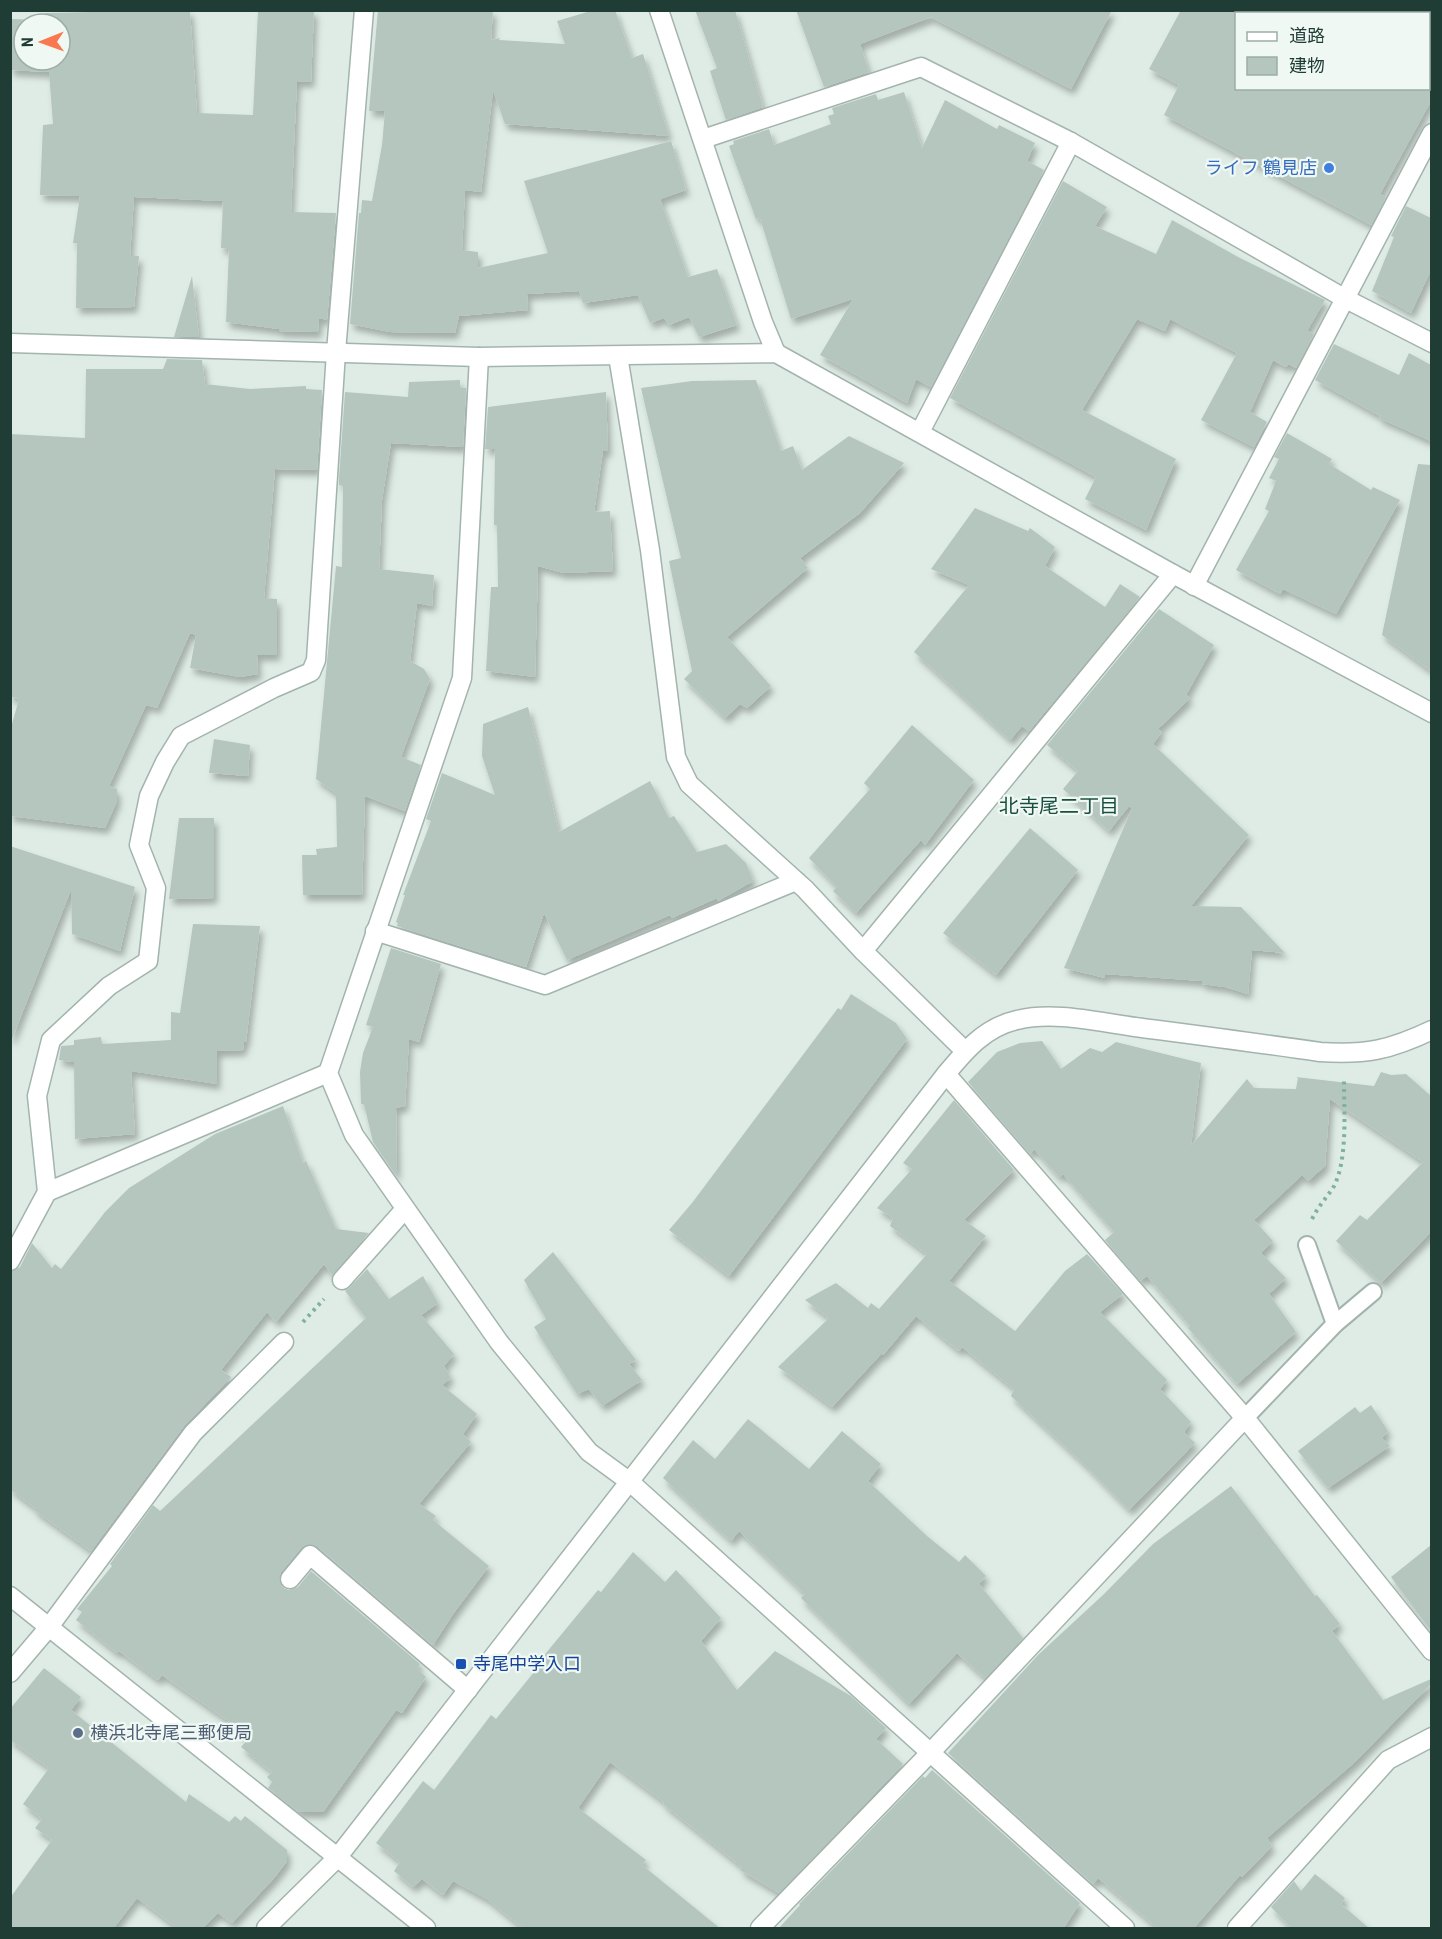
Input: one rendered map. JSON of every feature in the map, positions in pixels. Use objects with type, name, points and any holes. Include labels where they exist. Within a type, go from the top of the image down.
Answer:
[{"type":"street","points":[[10,1261],[47,1192],[37,1096],[51,1040],[109,986],[148,961],[156,888],[140,844],[149,796],[165,762],[182,736],[274,688],[311,672],[316,660],[336,352],[364,10]]},
{"type":"street","points":[[659,10],[763,322],[776,353]]},
{"type":"street","points":[[703,139],[921,67],[1071,142],[1344,298],[1431,343]]},
{"type":"street","points":[[1194,586],[1431,133]]},
{"type":"street","points":[[920,432],[1071,142]]},
{"type":"street","points":[[10,343],[479,357],[776,353],[1194,586],[1431,713]]},
{"type":"street","points":[[618,356],[650,550],[676,757],[688,784],[796,881],[964,1052]]},
{"type":"street","points":[[479,357],[462,678],[328,1073],[354,1135],[499,1342],[589,1452],[630,1482],[1125,1929]]},
{"type":"street","points":[[863,951],[1173,574]]},
{"type":"street","points":[[375,931],[545,984],[796,881]]},
{"type":"street","points":[[266,1929],[337,1858],[946,1074],[964,1052],[994,1028],[1032,1017],[1080,1019],[1320,1052],[1345,1053],[1366,1053],[1389,1048],[1431,1030]]},
{"type":"street","points":[[47,1192],[328,1073]]},
{"type":"street","points":[[946,1074],[1245,1418],[1431,1652]]},
{"type":"street","points":[[342,1280],[405,1209]]},
{"type":"street","points":[[10,1673],[49,1627],[193,1433],[284,1342]]},
{"type":"street","points":[[760,1929],[930,1753],[1245,1418]]},
{"type":"street","points":[[290,1579],[309,1555],[468,1690]]},
{"type":"street","points":[[10,1596],[426,1929]]},
{"type":"street","points":[[1238,1929],[1388,1760],[1431,1737]]},
{"type":"lane","points":[[1307,1245],[1335,1324]]},
{"type":"lane","points":[[1245,1418],[1335,1324],[1373,1292]]},
{"type":"path","points":[[1307,1245],[1309,1224],[1333,1186],[1340,1166],[1344,1131],[1344,1073]]},
{"type":"path","points":[[284,1342],[342,1280]]},
{"type":"building","points":[[190,10],[197,113],[253,115],[258,10],[314,10],[311,82],[297,81],[291,212],[336,213],[327,320],[319,318],[318,332],[279,331],[279,329],[226,322],[229,249],[221,248],[223,201],[134,197],[130,256],[139,256],[134,307],[76,308],[77,243],[73,243],[80,196],[40,195],[43,125],[53,124],[49,72],[72,72],[72,12]]},
{"type":"building","points":[[378,10],[493,10],[491,40],[500,38],[499,40],[565,44],[557,21],[594,10],[615,10],[632,58],[643,54],[669,136],[505,124],[493,90],[481,192],[465,190],[462,250],[478,252],[478,268],[548,253],[524,181],[671,141],[686,190],[660,199],[688,277],[717,269],[737,325],[699,337],[689,317],[669,325],[664,318],[650,323],[638,295],[583,303],[579,291],[527,294],[528,310],[459,316],[455,333],[390,332],[350,324],[359,213],[361,213],[362,200],[372,201],[382,145],[385,111],[369,111]]},
{"type":"building","points":[[695,10],[735,10],[763,107],[726,120],[710,71],[717,68]]},
{"type":"building","points":[[796,10],[1112,10],[1071,89],[931,17],[860,44],[869,72],[824,87]]},
{"type":"building","name":"ライフ 鶴見店","points":[[1181,10],[1236,10],[1235,90],[1430,90],[1431,88],[1431,101],[1380,194],[1386,197],[1371,225],[1164,115],[1179,85],[1149,69]]},
{"type":"building","points":[[10,19],[12,19],[12,70],[10,70]]},
{"type":"building","points":[[904,92],[922,148],[945,100],[997,129],[999,125],[1035,143],[1027,161],[1044,170],[931,387],[916,379],[907,403],[820,355],[853,299],[791,319],[760,218],[756,219],[729,146],[734,144],[733,141],[769,129],[774,145],[831,124],[828,116],[834,114],[832,108],[876,94],[878,100]]},
{"type":"building","points":[[1063,181],[1107,207],[1095,226],[1156,254],[1172,220],[1238,257],[1325,300],[1307,331],[1314,334],[1296,368],[1288,364],[1286,367],[1273,360],[1250,412],[1267,422],[1254,447],[1201,420],[1237,353],[1170,319],[1165,331],[1137,319],[1082,410],[1176,459],[1146,530],[1085,499],[1096,477],[950,398]]},
{"type":"building","points":[[1406,206],[1431,218],[1431,270],[1411,313],[1372,291],[1394,237],[1391,236]]},
{"type":"building","points":[[192,276],[199,337],[174,337]]},
{"type":"building","points":[[1334,344],[1399,375],[1409,353],[1431,365],[1431,441],[1379,418],[1380,416],[1315,380]]},
{"type":"building","points":[[167,359],[202,360],[205,384],[250,389],[306,386],[306,389],[322,390],[317,470],[275,469],[264,598],[277,599],[277,655],[257,655],[258,674],[240,677],[190,668],[196,635],[190,633],[157,708],[146,705],[109,786],[117,789],[117,801],[105,828],[10,816],[10,731],[19,699],[10,696],[10,434],[85,438],[86,369],[163,369]]},
{"type":"building","points":[[460,380],[460,388],[466,388],[463,447],[391,443],[382,500],[379,569],[434,575],[432,606],[417,603],[410,661],[424,669],[430,679],[401,757],[421,765],[405,811],[365,796],[362,895],[303,895],[302,855],[317,855],[316,849],[337,847],[336,793],[316,779],[336,566],[342,567],[343,486],[339,485],[339,478],[345,392],[408,397],[409,382]]},
{"type":"building","points":[[756,380],[781,451],[793,446],[802,470],[849,436],[904,463],[860,513],[800,558],[808,568],[727,637],[771,686],[747,708],[740,704],[725,718],[684,679],[692,671],[669,561],[681,558],[641,388],[692,381]]},
{"type":"building","points":[[606,392],[608,451],[603,451],[594,512],[610,511],[613,571],[564,573],[538,566],[535,677],[486,671],[491,587],[498,587],[497,525],[494,525],[495,449],[485,449],[488,407]]},
{"type":"building","points":[[1287,433],[1332,459],[1329,464],[1371,490],[1373,487],[1400,500],[1336,614],[1283,589],[1280,594],[1236,570],[1269,511],[1265,509],[1276,481],[1269,478],[1279,459],[1274,457]]},
{"type":"building","points":[[1418,464],[1431,465],[1431,671],[1382,635]]},
{"type":"building","points":[[975,508],[1028,531],[1030,528],[1055,547],[1045,566],[1105,607],[1120,584],[1140,597],[1029,731],[1022,726],[1010,740],[914,652],[969,585],[931,569]]},
{"type":"building","points":[[1159,609],[1214,645],[1186,695],[1190,698],[1158,729],[1162,732],[1153,744],[1249,835],[1191,906],[1241,907],[1285,953],[1252,950],[1248,994],[1225,987],[1202,984],[1202,981],[1105,974],[1105,978],[1064,968],[1132,808],[1129,806],[1109,831],[1063,789],[1078,771],[1047,745]]},
{"type":"building","points":[[528,707],[559,832],[650,781],[669,818],[674,816],[697,852],[726,844],[746,863],[753,881],[718,901],[717,898],[672,918],[670,915],[567,960],[544,913],[526,967],[397,926],[396,922],[405,895],[403,895],[431,821],[426,819],[442,773],[495,795],[482,756],[483,724]]},
{"type":"building","points":[[912,725],[974,780],[925,845],[921,840],[856,913],[833,891],[837,887],[809,858],[870,789],[864,783]]},
{"type":"building","points":[[214,739],[250,745],[248,776],[209,773]]},
{"type":"building","points":[[179,818],[214,818],[214,898],[169,899]]},
{"type":"building","points":[[1030,828],[1078,870],[996,975],[943,933]]},
{"type":"building","points":[[10,846],[135,887],[120,951],[72,934],[71,890],[12,1039],[10,1038]]},
{"type":"building","points":[[193,924],[260,926],[246,1042],[244,1042],[243,1050],[217,1051],[217,1084],[131,1071],[135,1134],[75,1139],[74,1062],[59,1060],[61,1046],[74,1045],[74,1040],[101,1037],[102,1044],[171,1040],[171,1012],[180,1013]]},
{"type":"building","points":[[391,948],[441,964],[419,1042],[409,1039],[405,1106],[396,1108],[397,1177],[373,1142],[364,1104],[361,1104],[360,1072],[363,1053],[373,1027],[366,1025]]},
{"type":"building","points":[[851,994],[896,1023],[907,1039],[729,1276],[669,1230],[692,1203],[838,1008],[841,1010]]},
{"type":"building","points":[[1042,1041],[1061,1069],[1090,1048],[1102,1052],[1116,1042],[1201,1063],[1191,1146],[1247,1079],[1254,1088],[1296,1089],[1298,1078],[1296,1077],[1374,1086],[1381,1072],[1391,1075],[1406,1074],[1431,1096],[1431,1232],[1381,1283],[1336,1241],[1360,1215],[1367,1220],[1423,1162],[1330,1099],[1325,1166],[1308,1181],[1302,1175],[1254,1220],[1273,1241],[1261,1253],[1286,1278],[1269,1294],[1296,1332],[1237,1384],[1147,1276],[1140,1281],[1105,1240],[1114,1232],[1063,1174],[1059,1177],[1034,1149],[1030,1154],[968,1082],[997,1052],[1020,1043]]},
{"type":"building","points":[[954,1100],[1014,1170],[964,1220],[986,1236],[949,1281],[1015,1331],[1065,1271],[1087,1254],[1123,1294],[1100,1312],[1167,1380],[1160,1389],[1191,1422],[1184,1432],[1195,1443],[1129,1510],[1011,1396],[1014,1389],[962,1347],[959,1351],[916,1316],[883,1355],[882,1353],[832,1407],[778,1367],[829,1318],[805,1300],[836,1283],[868,1308],[871,1303],[879,1309],[927,1254],[890,1226],[893,1218],[877,1208],[912,1169],[903,1163]]},
{"type":"building","points":[[283,1106],[303,1163],[306,1161],[336,1229],[369,1233],[332,1275],[324,1264],[276,1322],[267,1312],[221,1370],[231,1377],[184,1426],[91,1551],[34,1510],[35,1508],[10,1489],[10,1272],[20,1267],[32,1243],[52,1268],[55,1264],[61,1269],[105,1212],[129,1188],[215,1134]]},
{"type":"building","points":[[553,1252],[636,1360],[629,1364],[642,1380],[602,1406],[589,1389],[577,1394],[534,1327],[546,1319],[524,1280]]},
{"type":"building","points":[[367,1269],[389,1299],[423,1276],[438,1303],[421,1315],[454,1354],[444,1366],[451,1378],[442,1385],[477,1414],[463,1434],[471,1442],[419,1504],[436,1516],[433,1520],[489,1566],[433,1645],[317,1546],[307,1544],[302,1547],[281,1572],[280,1583],[283,1588],[289,1590],[298,1587],[311,1571],[420,1664],[417,1669],[426,1677],[402,1713],[396,1710],[323,1812],[299,1812],[268,1788],[272,1782],[267,1777],[272,1772],[241,1747],[248,1739],[231,1726],[233,1724],[162,1675],[158,1680],[119,1651],[117,1653],[76,1620],[82,1612],[77,1609],[112,1566],[110,1564],[153,1505],[160,1511],[366,1318],[345,1291]]},
{"type":"building","points":[[1371,1405],[1388,1431],[1382,1438],[1390,1446],[1328,1488],[1298,1451],[1355,1407],[1360,1413]]},
{"type":"building","points":[[748,1419],[809,1469],[842,1431],[881,1464],[868,1481],[927,1536],[959,1562],[965,1555],[986,1576],[979,1584],[1023,1638],[985,1678],[957,1653],[909,1704],[801,1598],[805,1594],[739,1531],[731,1541],[663,1478],[693,1440],[715,1459]]},
{"type":"building","points":[[1231,1486],[1315,1596],[1317,1595],[1340,1624],[1332,1631],[1383,1700],[1431,1679],[1431,1684],[1355,1762],[1267,1838],[1272,1846],[1242,1877],[1240,1875],[1193,1929],[1159,1929],[1098,1878],[1093,1884],[948,1753],[1038,1655],[1104,1594],[1153,1544]]},
{"type":"building","points":[[1431,1545],[1431,1631],[1391,1577]]},
{"type":"building","points":[[633,1552],[665,1582],[676,1570],[721,1618],[701,1641],[737,1690],[775,1651],[851,1696],[886,1728],[876,1739],[903,1764],[779,1893],[740,1870],[742,1867],[663,1804],[664,1802],[610,1762],[578,1808],[646,1860],[642,1865],[721,1929],[524,1929],[487,1899],[453,1881],[443,1895],[422,1879],[413,1887],[394,1871],[400,1862],[376,1843],[423,1781],[434,1790],[491,1715],[496,1719],[534,1672],[532,1670],[598,1590],[601,1592]]},
{"type":"building","points":[[44,1668],[81,1697],[71,1710],[186,1802],[189,1794],[229,1822],[235,1816],[241,1821],[245,1816],[287,1850],[287,1861],[275,1877],[232,1923],[218,1913],[202,1929],[179,1929],[137,1898],[113,1929],[10,1929],[10,1898],[52,1840],[35,1828],[42,1819],[23,1804],[49,1768],[10,1740],[10,1709]]},
{"type":"building","points":[[932,1770],[1080,1903],[1063,1929],[778,1929],[799,1904],[923,1776],[925,1778]]},
{"type":"building","points":[[1315,1874],[1345,1898],[1341,1904],[1370,1929],[1292,1929],[1271,1907],[1294,1881],[1301,1891]]},
{"type":"place","name":"ライフ 鶴見店","points":[[1329,168]]},
{"type":"place","name":"寺尾中学入口","points":[[461,1664]]},
{"type":"place","name":"横浜北寺尾三郵便局","points":[[78,1733]]},
{"type":"district","name":"北寺尾二丁目","points":[[1059,806]]}]
